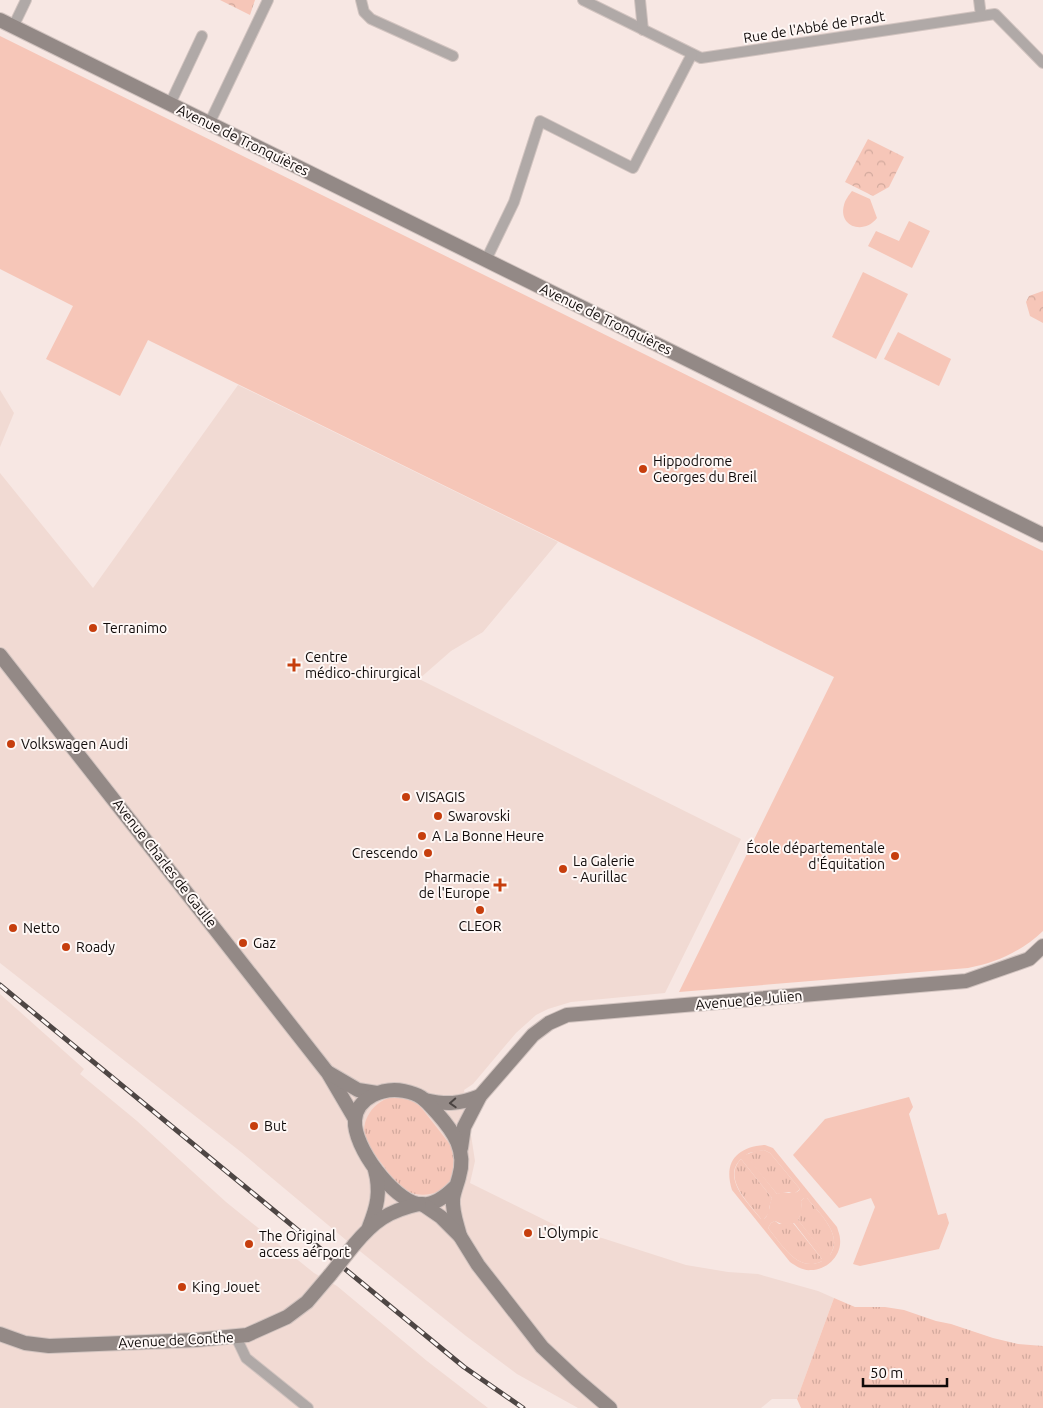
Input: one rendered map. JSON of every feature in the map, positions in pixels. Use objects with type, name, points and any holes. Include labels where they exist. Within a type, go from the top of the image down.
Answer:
[{"type":"street","points":[[13,27],[26,0]]},
{"type":"street","points":[[209,124],[268,0]]},
{"type":"street","points":[[361,0],[364,12],[371,19],[453,56]]},
{"type":"street","name":"Rue de l'Abbé de Pradt","points":[[583,0],[701,58],[995,14],[1043,62]]},
{"type":"street","points":[[640,0],[643,30]]},
{"type":"street","points":[[979,0],[981,16]]},
{"type":"street","name":"Avenue de Tronquières","points":[[0,20],[1043,535]]},
{"type":"street","name":"Avenue de Tronquières","points":[[170,104],[202,36]]},
{"type":"street","points":[[486,260],[514,202],[540,121],[633,168],[692,54]]},
{"type":"street","name":"Avenue Charles de Gaulle","points":[[0,655],[328,1073],[355,1119]]},
{"type":"street","name":"Avenue de Julien","points":[[461,1148],[464,1127],[480,1096],[532,1035],[549,1023],[568,1015],[966,981],[1030,959],[1043,946]]},
{"type":"street","name":"Avenue Charles de Gaulle","points":[[328,1073],[358,1090],[377,1093]]},
{"type":"street","points":[[460,1236],[453,1210],[455,1187],[459,1178],[462,1161],[461,1148],[454,1135],[422,1096],[400,1090],[384,1090],[377,1093],[366,1100],[359,1108],[355,1119],[355,1127],[362,1147],[374,1167],[394,1191],[441,1217],[460,1236],[478,1265],[542,1346],[610,1408]]},
{"type":"street","points":[[425,1100],[446,1104],[459,1103],[480,1096]]},
{"type":"street","name":"Avenue de Conthe","points":[[369,1228],[378,1205],[379,1193],[379,1184],[374,1167]]},
{"type":"street","points":[[420,1204],[439,1200],[455,1187]]},
{"type":"street","name":"Avenue de Conthe","points":[[0,1334],[25,1343],[50,1346],[247,1335],[264,1329],[287,1317],[308,1302],[369,1228],[387,1215],[404,1207],[420,1204]]},
{"type":"street","points":[[236,1337],[246,1358],[308,1408]]},
{"type":"shaded area","points":[[238,385],[558,542],[483,632],[451,651],[419,679],[741,839],[665,993],[571,1002],[548,1009],[536,1015],[516,1033],[473,1084],[464,1090],[475,1161],[470,1183],[565,1230],[602,1238],[686,1265],[728,1272],[758,1274],[818,1291],[834,1298],[797,1399],[772,1399],[761,1408],[578,1408],[517,1374],[466,1336],[346,1240],[241,1152],[0,963],[0,473],[93,588]]},
{"type":"shaded area","points":[[0,390],[14,413],[0,447]]},
{"type":"shaded area","points":[[0,994],[84,1069],[80,1074],[137,1121],[226,1202],[314,1273],[337,1286],[427,1361],[488,1408],[0,1408]]},
{"type":"green space","points":[[220,0],[255,0],[250,15]]},
{"type":"green space","name":"Hippodrome Georges du Breil","points":[[0,36],[1043,551],[1043,931],[1026,945],[1008,955],[989,963],[968,968],[679,992],[834,677],[148,340],[120,396],[46,359],[73,306],[0,269]]},
{"type":"green space","points":[[868,139],[904,157],[889,187],[873,196],[845,182]]},
{"type":"green space","points":[[852,191],[870,199],[877,218],[872,223],[859,227],[853,226],[845,219],[843,213],[844,205]]},
{"type":"green space","points":[[909,221],[930,231],[912,268],[868,246],[876,231],[899,241]]},
{"type":"green space","points":[[863,272],[908,294],[876,359],[832,337]]},
{"type":"green space","points":[[1043,291],[1043,323],[1030,316],[1026,302],[1029,296]]},
{"type":"green space","points":[[898,332],[951,359],[939,386],[884,359]]},
{"type":"green space","points":[[391,1097],[407,1099],[420,1106],[452,1147],[455,1162],[453,1176],[448,1184],[438,1192],[419,1195],[402,1188],[368,1146],[364,1130],[368,1116],[377,1104]]},
{"type":"green space","points":[[909,1097],[913,1107],[909,1114],[938,1215],[946,1213],[949,1223],[939,1249],[860,1266],[853,1264],[875,1207],[871,1198],[839,1208],[793,1155],[825,1119]]},
{"type":"green space","points":[[765,1145],[773,1148],[837,1227],[840,1236],[839,1251],[823,1267],[805,1270],[790,1262],[732,1190],[729,1171],[731,1164],[740,1153],[755,1146]],"holes":[[[764,1150],[770,1153],[800,1189],[795,1193],[777,1194],[746,1155]],[[741,1159],[772,1198],[768,1214],[764,1219],[761,1219],[739,1190],[735,1182],[736,1166]],[[807,1198],[823,1217],[832,1232],[834,1247],[830,1255],[825,1254],[798,1220],[802,1211],[801,1201]],[[775,1221],[784,1225],[794,1223],[822,1261],[813,1264],[805,1263],[791,1255],[768,1228]]]},
{"type":"green space","points":[[764,1150],[770,1153],[800,1189],[794,1194],[789,1192],[777,1194],[745,1155]]},
{"type":"green space","points":[[741,1159],[772,1198],[769,1213],[764,1219],[761,1219],[744,1198],[736,1183],[734,1175]]},
{"type":"green space","points":[[807,1198],[818,1210],[832,1232],[834,1247],[830,1255],[825,1255],[798,1220],[801,1211],[801,1201]]},
{"type":"green space","points":[[775,1221],[779,1224],[793,1223],[822,1261],[813,1264],[805,1263],[791,1255],[768,1228]]},
{"type":"green space","points":[[834,1298],[855,1307],[885,1307],[904,1310],[993,1338],[1018,1344],[1043,1346],[1043,1408],[801,1408],[797,1399]]},
{"type":"railway","points":[[0,985],[464,1367],[523,1408]]},
{"type":"place","name":"Hippodrome Georges du Breil","points":[[643,469]]},
{"type":"place","name":"Terranimo","points":[[93,628]]},
{"type":"place","name":"Centre médico-chirurgical","points":[[294,665]]},
{"type":"place","name":"Volkswagen Audi","points":[[11,744]]},
{"type":"place","name":"VISAGIS","points":[[406,797]]},
{"type":"place","name":"Swarovski","points":[[438,816]]},
{"type":"place","name":"A La Bonne Heure","points":[[422,836]]},
{"type":"place","name":"Crescendo","points":[[428,853]]},
{"type":"place","name":"École départementale d'Équitation","points":[[895,856]]},
{"type":"place","name":"La Galerie - Aurillac","points":[[563,869]]},
{"type":"place","name":"Pharmacie de l'Europe","points":[[500,885]]},
{"type":"place","name":"CLEOR","points":[[480,910]]},
{"type":"place","name":"Netto","points":[[13,928]]},
{"type":"place","name":"Gaz","points":[[243,943]]},
{"type":"place","name":"Roady","points":[[66,947]]},
{"type":"place","name":"But","points":[[254,1126]]},
{"type":"place","name":"L'Olympic","points":[[528,1233]]},
{"type":"place","name":"The Original access aérport","points":[[249,1244]]},
{"type":"place","name":"King Jouet","points":[[182,1287]]}]
